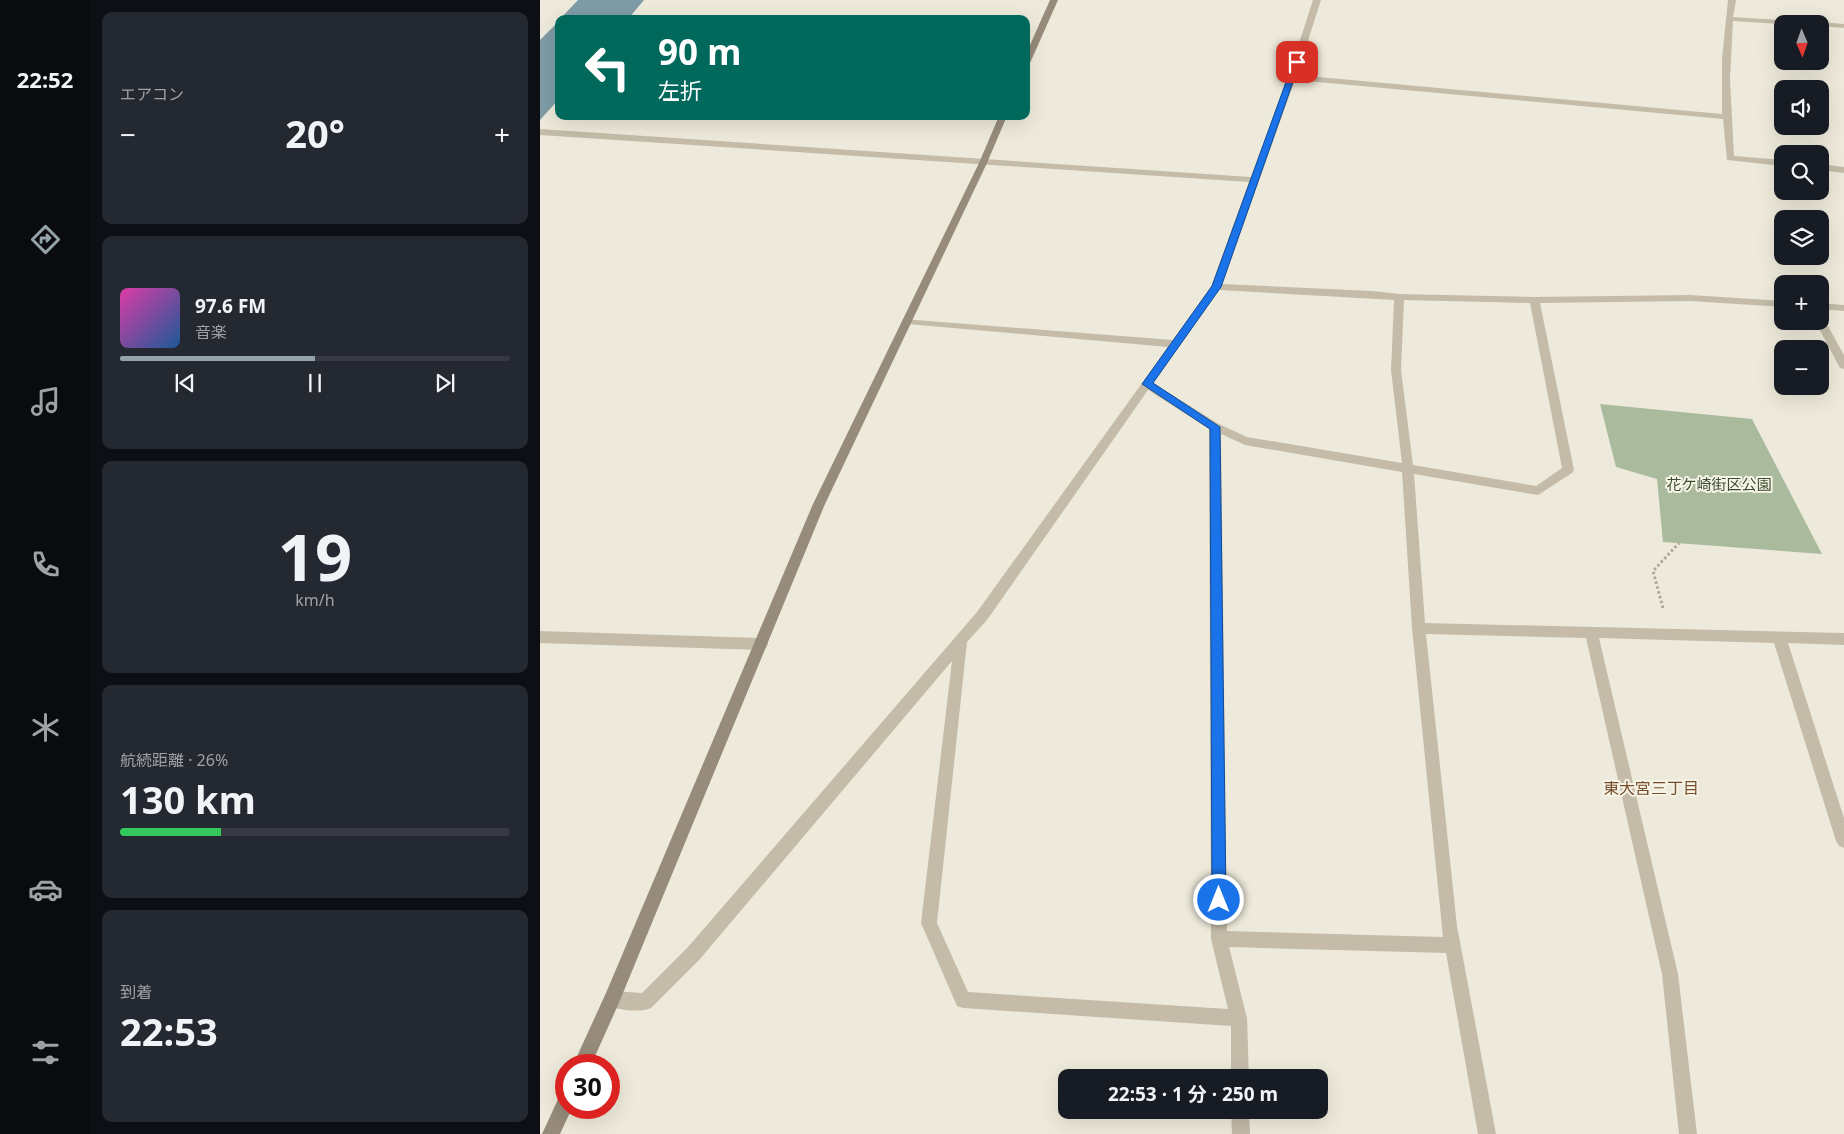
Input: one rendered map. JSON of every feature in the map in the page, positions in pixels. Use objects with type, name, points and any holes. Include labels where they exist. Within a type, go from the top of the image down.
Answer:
[{"type":"street","points":[[1030,55],[1054,0]]},
{"type":"street","points":[[612,999],[645,1002],[694,953],[982,616],[1176,344],[1216,287],[1292,77],[1317,0]]},
{"type":"street","points":[[1732,0],[1729,19],[1725,117],[1730,158],[1774,162]]},
{"type":"street","points":[[1729,19],[1774,22]]},
{"type":"street","points":[[1829,25],[1844,26]]},
{"type":"street","points":[[1292,77],[1725,117]]},
{"type":"street","points":[[587,1054],[612,999],[819,504],[983,163],[1001,120]]},
{"type":"street","points":[[540,132],[1254,180]]},
{"type":"street","points":[[1829,168],[1844,170]]},
{"type":"street","points":[[1216,287],[1373,294],[1399,297],[1534,300],[1690,298],[1774,303]]},
{"type":"street","points":[[1399,297],[1396,370],[1407,469],[1419,628],[1449,926],[1487,1134]]},
{"type":"street","points":[[1147,384],[1215,427],[1245,441],[1538,491],[1568,470],[1534,300]]},
{"type":"street","points":[[1829,307],[1844,308]]},
{"type":"street","points":[[907,321],[1176,344]]},
{"type":"street","points":[[1825,330],[1844,365]]},
{"type":"street","points":[[1215,427],[1219,939],[1239,1018],[1240,1069]]},
{"type":"street","points":[[1419,628],[1844,639]]},
{"type":"street","points":[[1592,632],[1670,974],[1688,1134]]},
{"type":"street","points":[[540,637],[761,644]]},
{"type":"street","points":[[1779,637],[1844,841]]},
{"type":"street","points":[[961,641],[929,923],[963,1000],[1239,1018]]},
{"type":"street","points":[[1219,939],[1453,945]]},
{"type":"street","points":[[551,1134],[558,1119]]},
{"type":"street","points":[[1240,1119],[1241,1134]]},
{"type":"path","points":[[1670,635],[1653,571],[1679,543]]},
{"type":"green space","name":"花ケ崎街区公園","points":[[1600,404],[1752,419],[1822,554],[1663,542],[1657,479],[1616,467]]},
{"type":"water","points":[[578,0],[644,0],[631,15],[564,15]]},
{"type":"water","points":[[555,25],[555,103],[540,120],[540,40]]},
{"type":"district","name":"東大宮三丁目","points":[[1651,788]]},
{"type":"route","points":[[1219,900],[1215,427],[1147,384],[1216,287],[1297,62]]}]
